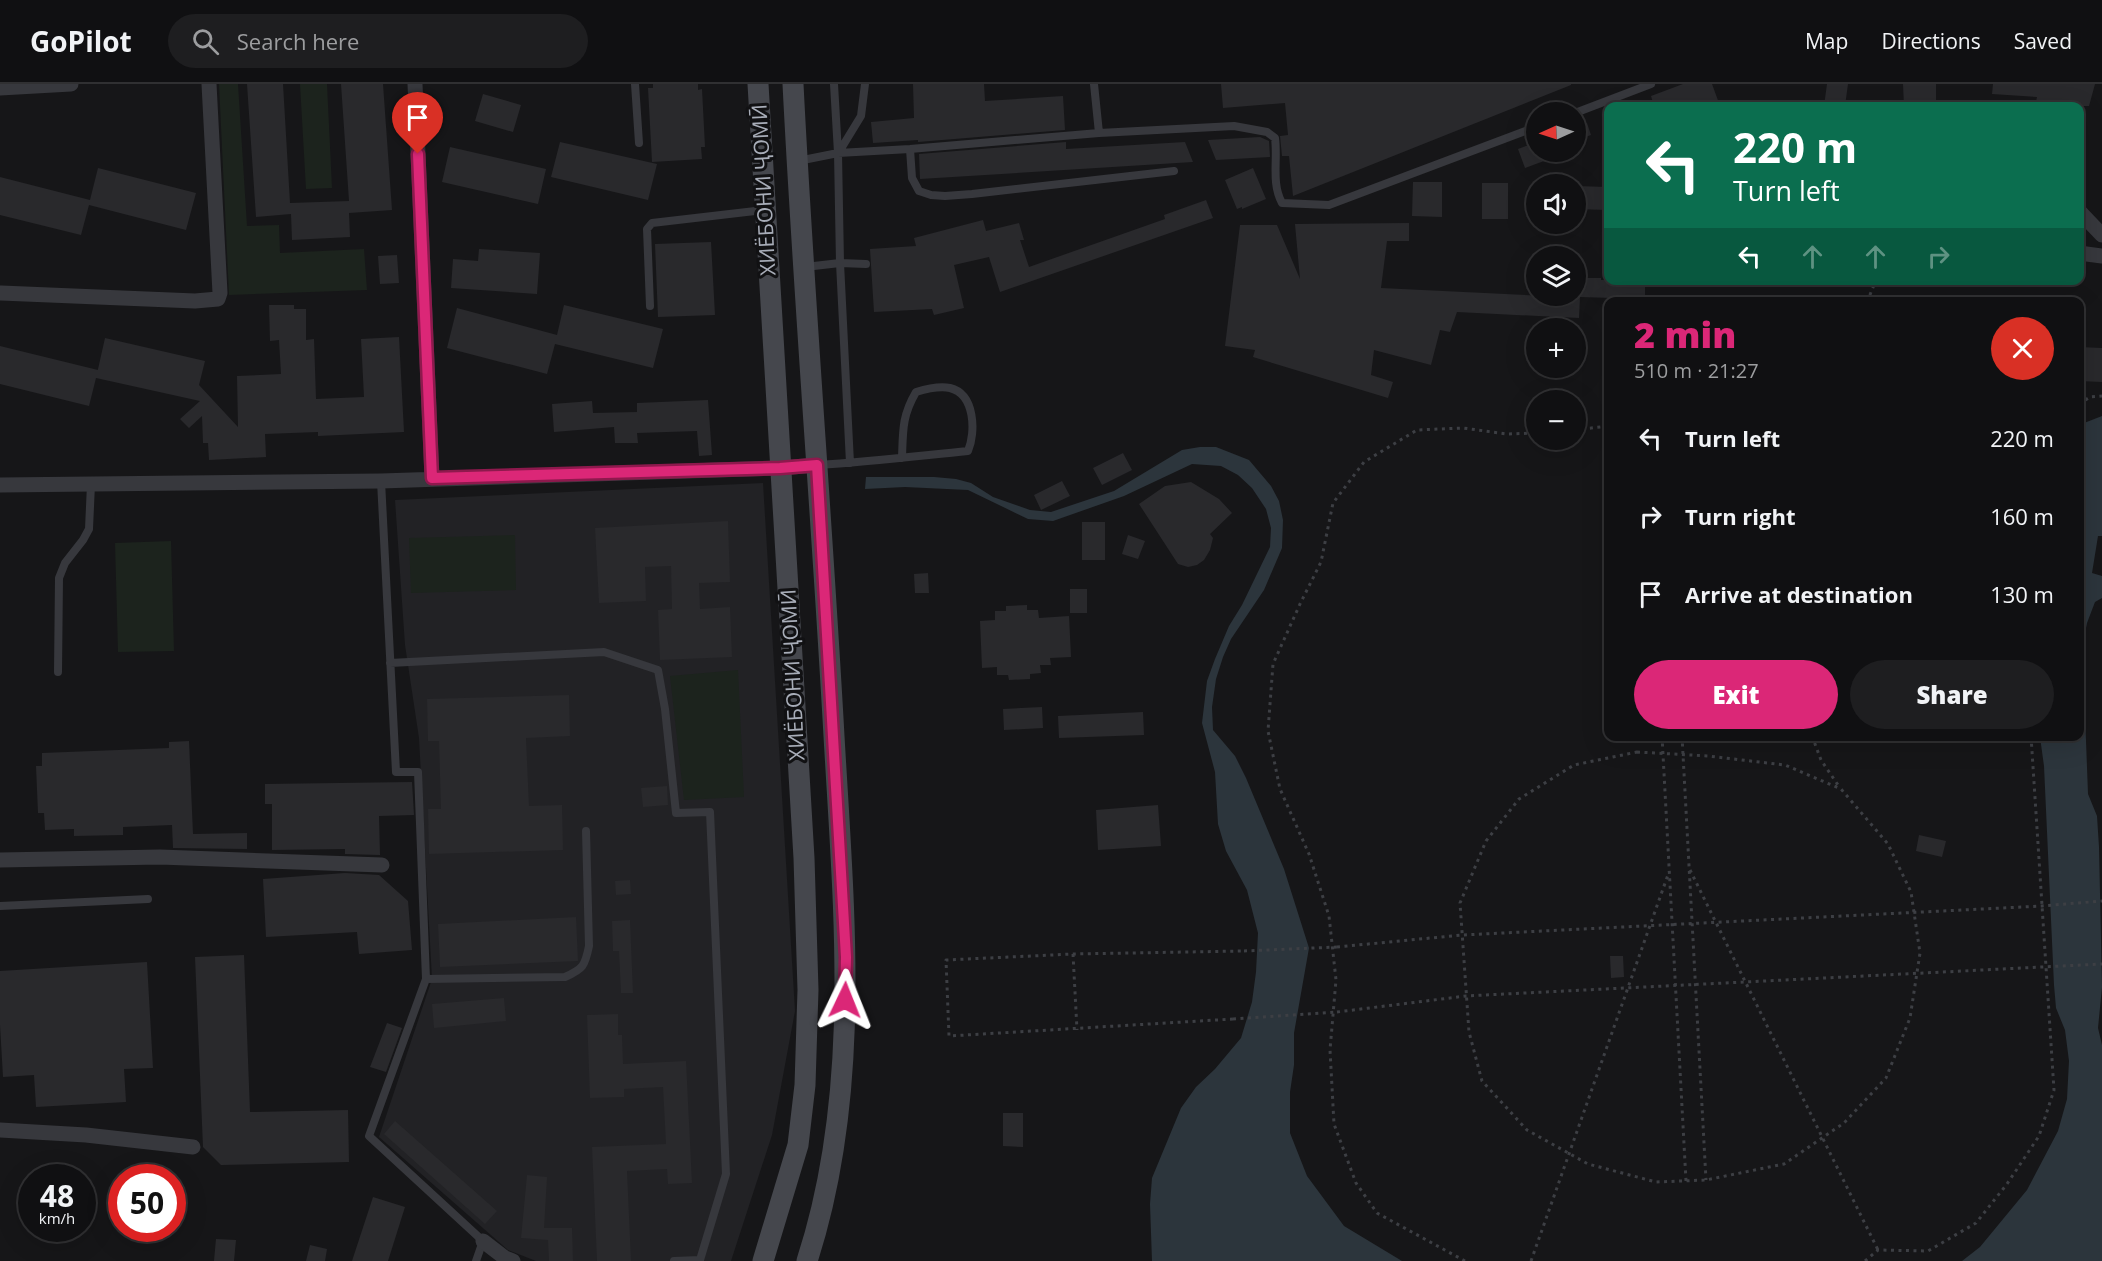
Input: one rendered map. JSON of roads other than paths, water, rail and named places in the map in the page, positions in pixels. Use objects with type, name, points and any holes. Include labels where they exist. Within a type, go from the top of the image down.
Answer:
[{"type":"main road","name":"ХИЁБОНИ ҶОМӢ","points":[[758,84],[804,858],[808,1028],[805,1085],[798,1145],[763,1261]]},
{"type":"main road","name":"ХИЁБОНИ ҶОМӢ","points":[[793,84],[846,957],[843,1064],[835,1146],[827,1190],[807,1261]]},
{"type":"street","points":[[0,88],[71,84]]},
{"type":"street","points":[[1,293],[195,301],[218,298],[220,293],[209,84]]},
{"type":"street","points":[[415,84],[432,478]]},
{"type":"street","points":[[2084,216],[2102,236]]},
{"type":"street","points":[[2084,254],[2102,256]]},
{"type":"street","points":[[0,485],[381,481],[817,465]]},
{"type":"street","points":[[0,860],[160,857],[382,865]]},
{"type":"street","points":[[0,1130],[86,1135],[193,1147]]},
{"type":"street","points":[[483,1241],[505,1258],[513,1261]]},
{"type":"lane","points":[[635,84],[639,143]]},
{"type":"lane","points":[[834,84],[850,463]]},
{"type":"lane","points":[[838,153],[861,116],[865,84]]},
{"type":"lane","points":[[1094,84],[1099,133]]},
{"type":"lane","points":[[1586,109],[1651,84]]},
{"type":"lane","points":[[797,161],[838,153],[1099,133],[1234,126],[1267,132],[1275,138],[1276,192],[1282,203],[1322,206],[1344,200],[1526,131]]},
{"type":"lane","points":[[910,149],[912,178],[919,191],[931,195],[972,194],[1174,171]]},
{"type":"lane","points":[[650,306],[647,229],[652,223],[765,210]]},
{"type":"lane","points":[[804,267],[840,263],[866,264]]},
{"type":"lane","points":[[817,465],[850,463],[902,458],[968,451],[972,441],[972,421],[970,408],[962,394],[949,388],[930,388],[916,392],[906,408],[902,458]]},
{"type":"lane","points":[[381,481],[396,772],[418,772],[426,979],[369,1136],[483,1241],[476,1261]]},
{"type":"lane","points":[[58,672],[59,578],[65,563],[89,529],[91,484]]},
{"type":"lane","points":[[390,663],[604,652],[658,670],[676,813],[710,812],[726,1174],[700,1260],[674,1261]]},
{"type":"lane","points":[[426,979],[565,977],[579,971],[585,963],[589,946],[586,831]]},
{"type":"lane","points":[[0,906],[148,899]]}]
